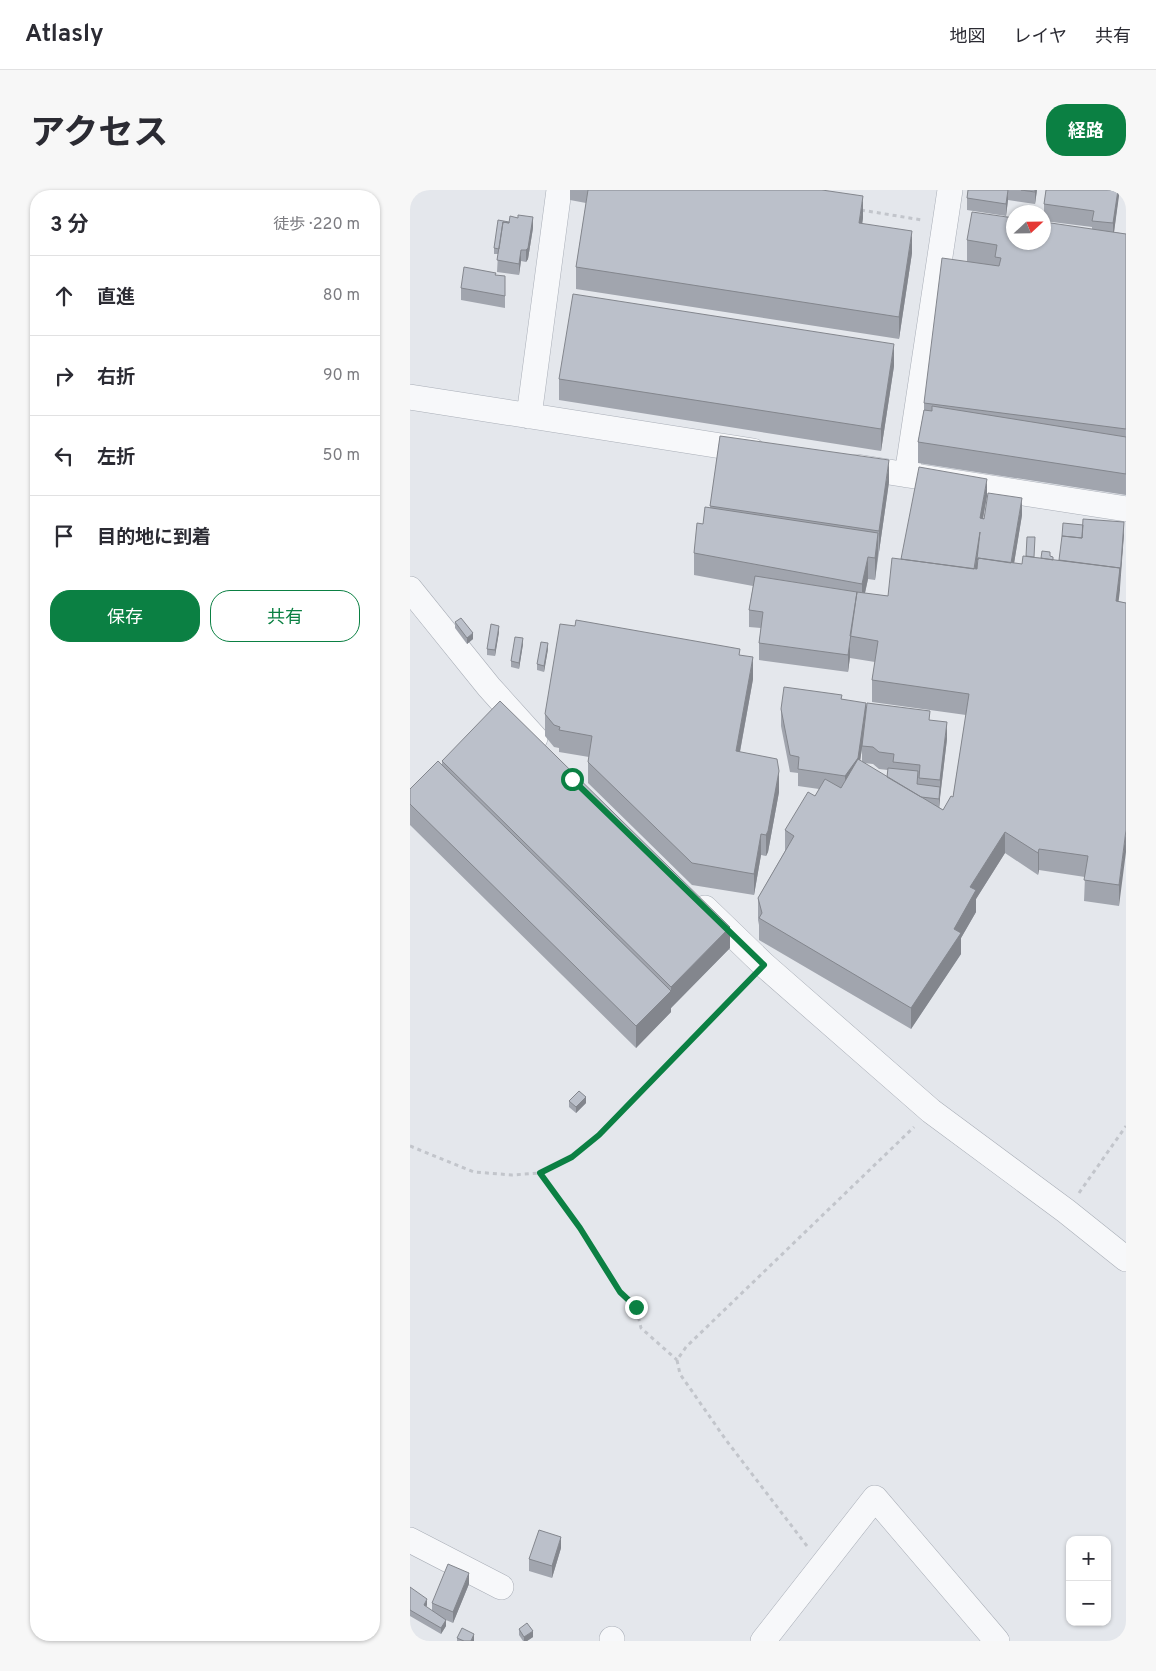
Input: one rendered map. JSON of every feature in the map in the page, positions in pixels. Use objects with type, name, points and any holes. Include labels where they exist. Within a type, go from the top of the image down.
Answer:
[{"type":"street","points":[[529,416],[559,190]]},
{"type":"street","points":[[907,475],[950,190]]},
{"type":"street","points":[[410,397],[772,454]]},
{"type":"street","points":[[830,463],[1126,508]]},
{"type":"street","points":[[410,589],[489,687],[553,758]]},
{"type":"street","points":[[686,890],[764,965],[931,1111],[1066,1210],[1126,1258]]},
{"type":"street","points":[[764,1641],[875,1498],[997,1641]]},
{"type":"street","points":[[410,1540],[501,1587]]},
{"type":"path","points":[[857,210],[945,223]]},
{"type":"path","points":[[410,1146],[474,1172],[512,1175],[540,1173],[572,1157],[599,1135],[764,965]]},
{"type":"path","points":[[677,1360],[686,1347],[931,1111]]},
{"type":"path","points":[[1066,1210],[1126,1126]]},
{"type":"path","points":[[540,1173],[580,1228],[620,1292],[636,1307],[641,1328],[677,1360],[680,1374],[726,1440],[822,1565]]},
{"type":"building","points":[[588,190],[822,190],[863,196],[859,223],[912,231],[899,317],[576,267]]},
{"type":"building","points":[[968,190],[1008,190],[1006,204],[967,198]]},
{"type":"building","points":[[1046,190],[1118,190],[1113,223],[1092,221],[1094,211],[1044,204]]},
{"type":"building","points":[[972,212],[1006,217],[1006,250],[1051,250],[1051,223],[1126,234],[1126,429],[924,403],[942,258],[999,266],[1001,258],[995,257],[997,245],[967,240]]},
{"type":"building","points":[[518,215],[533,217],[528,248],[521,250],[519,264],[497,260],[503,222],[509,223],[510,216],[518,218]]},
{"type":"building","points":[[498,220],[509,222],[503,222],[499,249],[494,248]]},
{"type":"building","points":[[464,267],[505,276],[505,296],[461,288]]},
{"type":"building","points":[[573,294],[894,344],[881,429],[559,379]]},
{"type":"building","points":[[932,406],[1126,437],[1126,474],[918,442],[924,410],[932,411]]},
{"type":"building","points":[[720,436],[889,460],[879,531],[710,506]]},
{"type":"building","points":[[919,467],[987,479],[980,518],[984,519],[988,493],[1022,498],[1011,563],[977,559],[980,532],[974,569],[901,559]]},
{"type":"building","points":[[705,507],[878,533],[875,558],[868,557],[862,584],[694,553],[697,523],[703,524]]},
{"type":"building","points":[[1083,519],[1124,522],[1120,576],[1120,568],[1059,560],[1062,536],[1082,538]]},
{"type":"building","points":[[1063,523],[1083,525],[1082,538],[1062,536]]},
{"type":"building","points":[[1027,537],[1035,537],[1034,557],[1026,556]]},
{"type":"building","points":[[1042,551],[1050,552],[1053,560],[1041,558]]},
{"type":"building","points":[[1023,556],[1120,568],[1116,601],[1126,603],[1126,830],[1119,885],[1084,880],[1088,856],[1039,849],[1038,853],[1005,832],[970,887],[976,890],[954,929],[961,933],[911,1008],[759,918],[762,913],[758,898],[794,836],[785,830],[808,792],[815,796],[825,779],[841,788],[858,759],[943,810],[951,796],[953,797],[969,694],[872,680],[878,641],[850,636],[857,592],[888,596],[892,558],[977,569],[978,558],[1022,564]]},
{"type":"building","points":[[755,576],[857,592],[848,655],[759,643],[763,612],[749,610]]},
{"type":"building","points":[[461,618],[473,633],[467,638],[455,622]]},
{"type":"building","points":[[576,620],[740,649],[739,655],[753,657],[736,751],[777,759],[779,771],[768,831],[766,835],[761,834],[754,874],[692,863],[588,762],[592,736],[559,730],[560,727],[554,725],[545,714],[560,624],[575,626]]},
{"type":"building","points":[[491,624],[499,626],[495,650],[487,649]]},
{"type":"building","points":[[515,637],[523,638],[519,663],[511,661]]},
{"type":"building","points":[[541,642],[548,643],[544,666],[537,664]]},
{"type":"building","points":[[784,687],[842,695],[841,699],[866,703],[858,758],[845,776],[798,769],[799,757],[790,755],[781,709]]},
{"type":"building","points":[[500,701],[730,927],[671,987],[442,761]]},
{"type":"building","points":[[867,703],[930,711],[929,720],[947,722],[940,780],[919,778],[920,765],[893,762],[894,754],[879,752],[873,747],[862,746]]},
{"type":"building","points":[[438,761],[671,991],[636,1026],[410,804],[410,789]]},
{"type":"building","points":[[888,768],[918,771],[917,784],[940,787],[939,799],[921,797],[887,777]]},
{"type":"building","points":[[579,1091],[586,1097],[576,1107],[569,1101]]},
{"type":"building","points":[[539,1530],[561,1537],[552,1566],[529,1559]]},
{"type":"building","points":[[448,1564],[469,1573],[453,1612],[432,1603]]},
{"type":"building","points":[[410,1587],[427,1599],[424,1605],[446,1620],[441,1628],[410,1610]]},
{"type":"building","points":[[527,1623],[533,1631],[524,1637],[519,1629]]},
{"type":"building","points":[[462,1628],[474,1634],[471,1641],[457,1638]]},
{"type":"route","points":[[572,779],[764,965],[599,1135],[572,1157],[540,1173],[580,1228],[620,1292],[636,1307]]}]
